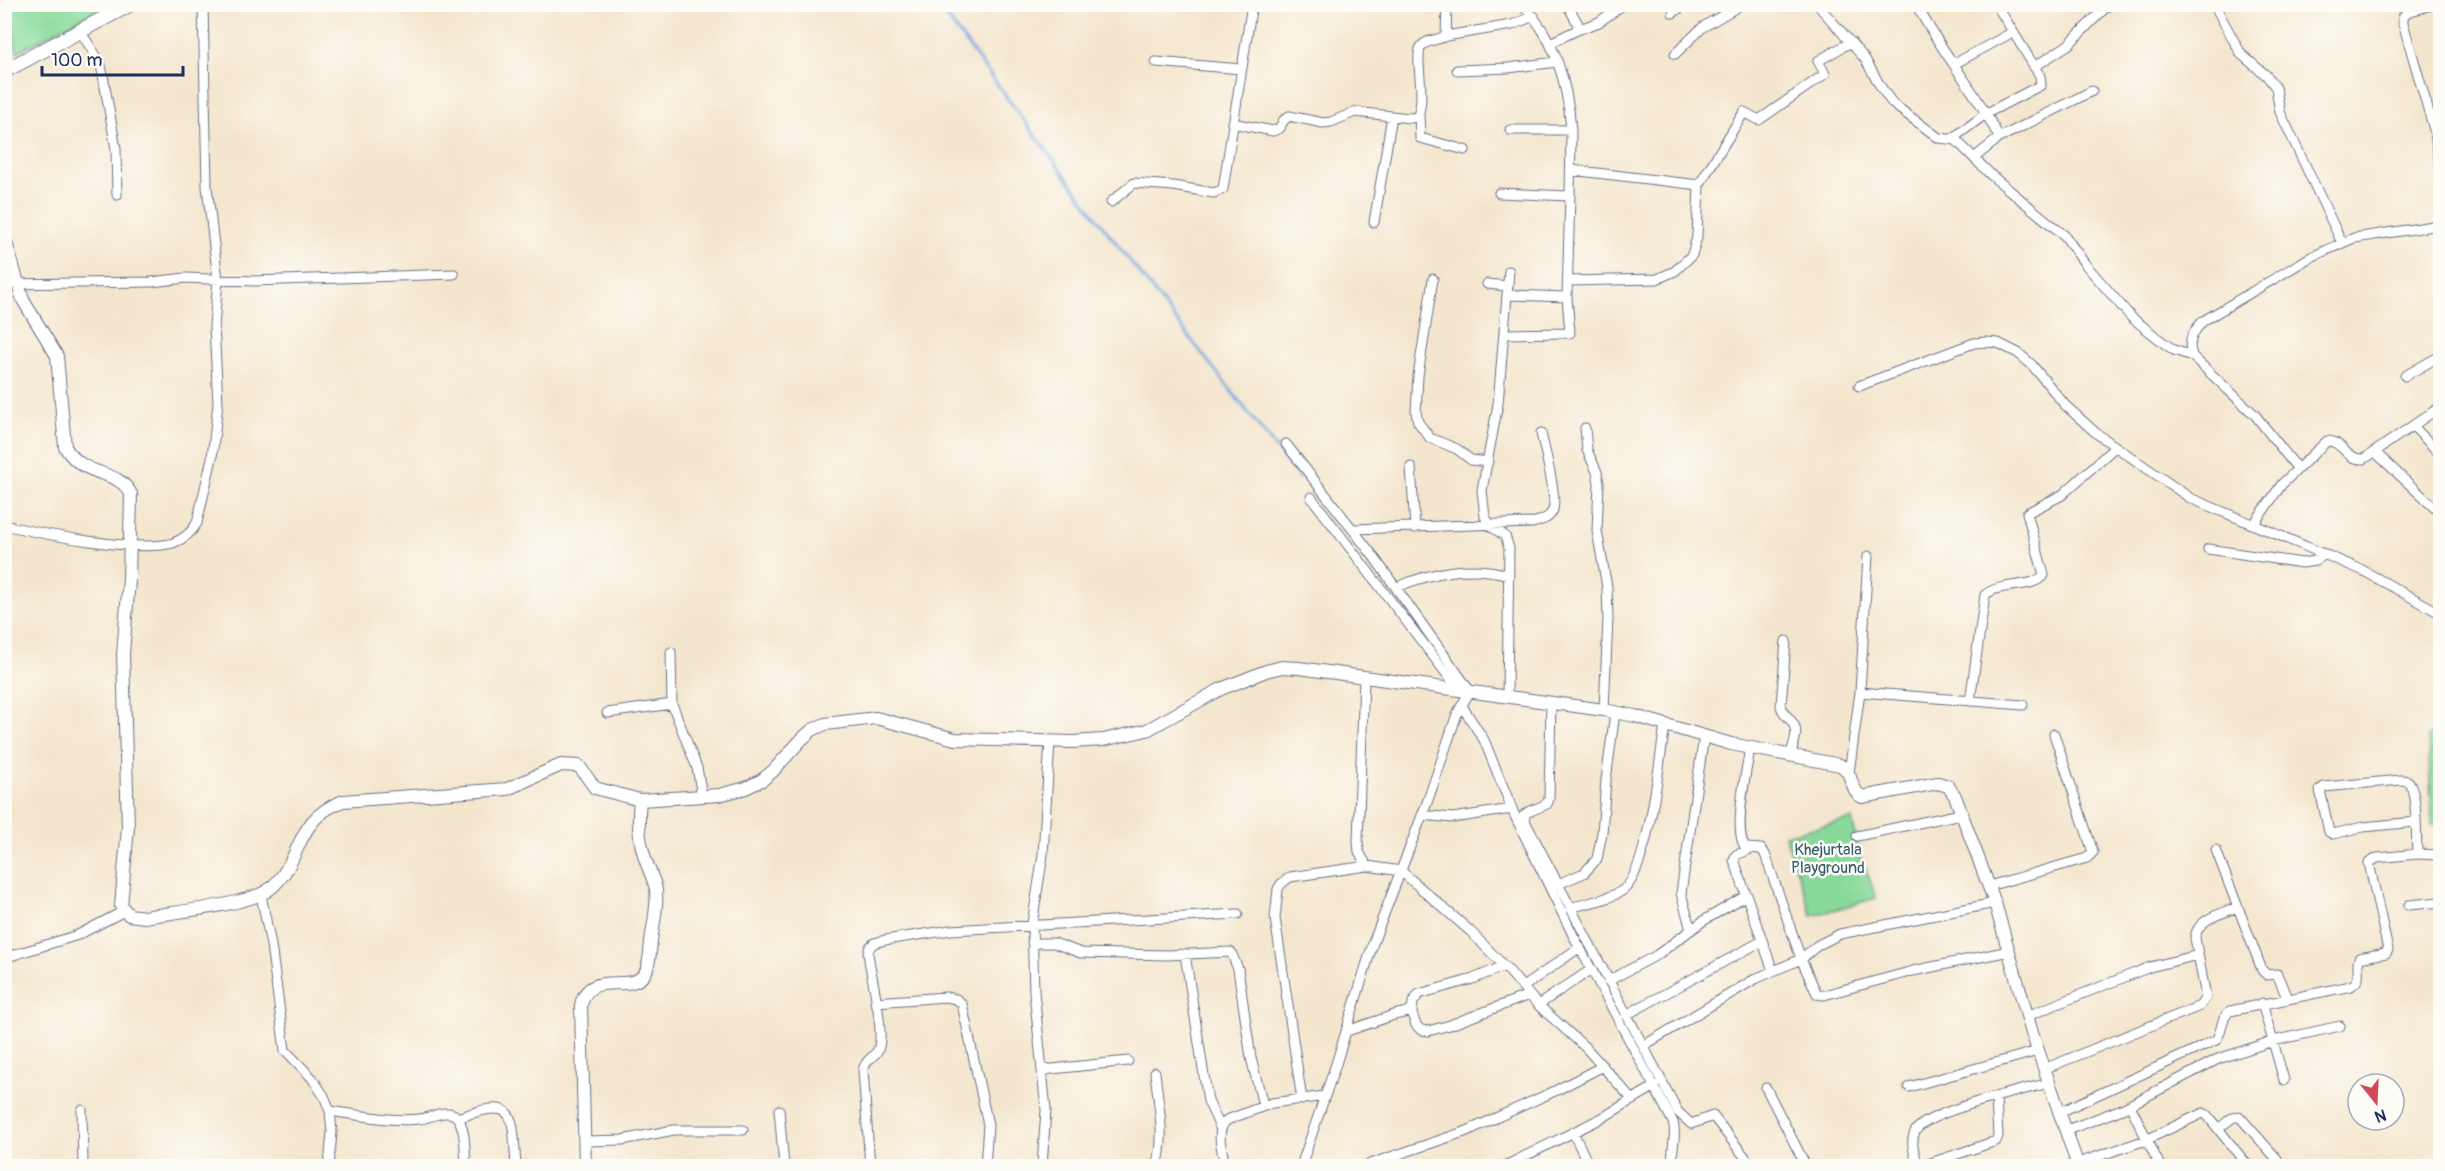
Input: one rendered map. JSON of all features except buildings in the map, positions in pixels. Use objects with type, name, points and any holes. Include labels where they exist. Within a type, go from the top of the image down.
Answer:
[{"type":"main road","points":[[4,71],[80,31],[108,10],[131,4]]},
{"type":"street","points":[[4,525],[130,546],[171,543],[192,531],[197,523],[216,428],[218,377],[214,326],[218,280],[207,186],[202,4]]},
{"type":"street","points":[[1110,202],[1134,183],[1173,186],[1214,193],[1221,191],[1252,4]]},
{"type":"street","points":[[1446,36],[1447,4]]},
{"type":"street","points":[[1505,334],[1570,333],[1567,297],[1571,130],[1568,106],[1550,43],[1534,16],[1521,4]]},
{"type":"street","points":[[1567,4],[1578,24],[1577,30]]},
{"type":"street","points":[[1550,43],[1599,22],[1624,4]]},
{"type":"street","points":[[1673,13],[1685,4]]},
{"type":"street","points":[[1675,54],[1703,27],[1742,4]]},
{"type":"street","points":[[1916,4],[1987,113],[2000,138]]},
{"type":"street","points":[[1952,139],[1987,113],[2041,85],[2040,76],[1996,4]]},
{"type":"street","points":[[2034,67],[2068,45],[2109,4]]},
{"type":"street","points":[[2214,4],[2241,54],[2267,75],[2276,88],[2280,112],[2342,243]]},
{"type":"street","points":[[2435,4],[2407,12],[2403,17],[2403,23],[2438,138],[2440,167]]},
{"type":"street","points":[[1818,5],[1865,59],[1881,89],[1893,104],[1939,138],[1952,139],[2065,236],[2085,264],[2131,317],[2164,344],[2192,356],[2255,415],[2297,468]]},
{"type":"street","points":[[1465,150],[1420,138],[1420,48],[1423,44],[1446,36],[1512,25],[1534,16]]},
{"type":"street","points":[[80,31],[100,62],[102,70],[116,149],[117,195]]},
{"type":"street","points":[[1954,64],[2013,32]]},
{"type":"street","points":[[1569,281],[1658,279],[1675,271],[1692,255],[1697,237],[1699,185],[1744,112],[1759,120],[1825,74],[1818,61],[1851,42]]},
{"type":"street","points":[[1457,70],[1508,69],[1557,62]]},
{"type":"street","points":[[1156,63],[1241,69]]},
{"type":"street","points":[[1974,158],[2000,138],[2092,91]]},
{"type":"street","points":[[1232,123],[1273,131],[1280,128],[1289,116],[1327,123],[1355,112],[1410,118],[1419,114]]},
{"type":"street","points":[[1374,222],[1392,116]]},
{"type":"street","points":[[1510,130],[1571,130]]},
{"type":"street","points":[[1571,170],[1699,185]]},
{"type":"street","points":[[1499,193],[1570,196]]},
{"type":"street","points":[[2192,356],[2189,346],[2192,333],[2203,321],[2309,258],[2342,243],[2376,233],[2440,225]]},
{"type":"street","points":[[4,236],[18,283],[32,317],[51,343],[57,356],[65,447],[72,458],[83,467],[112,476],[128,487],[131,494],[123,654],[128,827],[121,906],[124,911],[134,917],[145,917],[261,895],[283,875],[308,825],[328,806],[343,801],[507,789],[561,765],[579,766],[595,788],[640,800],[732,792],[762,780],[812,730],[842,720],[876,718],[955,739],[1103,740],[1147,730],[1221,689],[1282,667],[1610,712],[1750,748],[1840,765],[1849,773]]},
{"type":"street","points":[[1507,697],[1508,541],[1488,523],[1483,509],[1482,490],[1498,404],[1509,271]]},
{"type":"street","points":[[4,284],[151,282],[186,278],[277,281],[454,274]]},
{"type":"street","points":[[1433,279],[1418,376],[1416,412],[1418,422],[1430,438],[1457,449],[1471,460],[1488,462]]},
{"type":"street","points":[[1487,284],[1508,290],[1567,297]]},
{"type":"street","points":[[1859,386],[1961,347],[1986,342],[1998,344],[2018,353],[2077,417],[2115,447],[2190,498],[2391,584],[2440,613]]},
{"type":"street","points":[[2405,376],[2440,356]]},
{"type":"street","points":[[2254,524],[2270,498],[2297,468],[2327,441],[2339,445],[2355,460],[2364,459],[2376,453],[2440,407]]},
{"type":"street","points":[[2413,426],[2440,454]]},
{"type":"street","points":[[1558,884],[1584,873],[1597,859],[1602,833],[1606,780],[1610,712],[1607,587],[1597,531],[1599,483],[1597,472],[1587,450],[1585,428]]},
{"type":"street","points":[[1353,529],[1532,523],[1548,517],[1552,513],[1554,497],[1541,432]]},
{"type":"street","points":[[1286,444],[1397,587],[1464,691],[1462,706],[1373,943],[1347,1031],[1301,1167]]},
{"type":"street","points":[[1970,701],[1985,595],[1994,590],[2038,580],[2044,575],[2027,513],[2062,495],[2115,447]]},
{"type":"street","points":[[2376,453],[2440,513]]},
{"type":"street","points":[[1411,467],[1415,528]]},
{"type":"street","points":[[1311,497],[1464,691]]},
{"type":"street","points":[[2208,549],[2302,563],[2315,561],[2325,554]]},
{"type":"street","points":[[1868,556],[1860,692],[1849,773],[1854,790],[1862,797],[1938,783],[1948,786],[1995,903],[2048,1083],[2058,1113],[2067,1130],[2075,1166],[2145,1140],[2203,1113],[2248,1167]]},
{"type":"street","points":[[1397,587],[1430,574],[1454,570],[1481,570],[1509,575]]},
{"type":"street","points":[[1786,641],[1781,706],[1782,712],[1791,720],[1796,731],[1790,756]]},
{"type":"street","points":[[670,652],[672,704],[697,768],[702,796]]},
{"type":"street","points":[[1365,679],[1358,841],[1359,852],[1367,866]]},
{"type":"street","points":[[1860,692],[2023,705]]},
{"type":"street","points":[[1551,703],[1549,799],[1547,804],[1528,812],[1524,819],[1682,1118],[1691,1124],[1713,1116],[1752,1167]]},
{"type":"street","points":[[607,713],[672,704]]},
{"type":"street","points":[[1462,706],[1484,740],[1512,809],[1580,947],[1655,1086],[1675,1128],[1671,1165]]},
{"type":"street","points":[[1570,908],[1623,891],[1635,874],[1647,830],[1665,725]]},
{"type":"street","points":[[1989,886],[2087,858],[2093,852],[2054,734]]},
{"type":"street","points":[[1691,930],[1682,893],[1704,736]]},
{"type":"street","points":[[1042,1167],[1046,1110],[1034,992],[1032,924],[1043,855],[1050,741]]},
{"type":"street","points":[[1750,748],[1740,832],[1742,844],[1750,849]]},
{"type":"street","points":[[2415,822],[2363,827],[2333,834],[2329,832],[2320,790],[2324,787],[2352,784],[2408,781],[2413,789],[2417,854]]},
{"type":"street","points":[[585,1167],[581,1005],[583,994],[594,987],[634,981],[641,977],[645,973],[650,954],[656,890],[641,844],[638,827],[640,800]]},
{"type":"street","points":[[1422,815],[1453,818],[1512,809]]},
{"type":"street","points":[[1857,836],[1961,814]]},
{"type":"street","points":[[1773,971],[1734,860],[1736,855],[1750,849],[1761,849],[1765,854],[1801,959],[1813,991],[1817,994],[1824,995],[1912,971],[2008,951]]},
{"type":"street","points":[[2216,850],[2262,970],[2267,975],[2277,974],[2287,999]]},
{"type":"street","points":[[2058,1113],[2216,1040],[2221,1034],[2222,1020],[2226,1014],[2239,1008],[2351,986],[2360,978],[2359,958],[2386,953],[2388,945],[2369,863],[2378,858],[2417,854],[2440,855]]},
{"type":"street","points":[[1302,1100],[1275,918],[1278,889],[1290,877],[1367,866],[1401,871],[1470,931],[1538,1005],[1603,1066],[1632,1100]]},
{"type":"street","points":[[261,895],[271,945],[285,1050],[312,1078],[324,1096],[330,1111],[332,1132],[330,1167]]},
{"type":"street","points":[[1608,981],[1657,955],[1721,909],[1746,895]]},
{"type":"street","points":[[2409,904],[2440,902]]},
{"type":"street","points":[[1643,1046],[1773,971],[1801,959],[1818,945],[1840,934],[1995,903]]},
{"type":"street","points":[[2044,1070],[2200,1006],[2206,997],[2195,938],[2196,931],[2201,925],[2238,907]]},
{"type":"street","points":[[4,958],[78,935],[124,911]]},
{"type":"street","points":[[870,1167],[863,1070],[868,1058],[877,1052],[879,1047],[868,953],[874,943],[951,930],[1032,924],[1163,920],[1238,914]]},
{"type":"street","points":[[1626,1015],[1762,940]]},
{"type":"street","points":[[1032,943],[1054,943],[1080,953],[1185,954],[1225,951],[1234,955],[1242,987],[1251,1058],[1263,1105]]},
{"type":"street","points":[[1504,966],[1473,979],[1419,994],[1413,1002],[1412,1014],[1416,1024],[1421,1030],[1428,1031],[1459,1022],[1526,991],[1580,947]]},
{"type":"street","points":[[1185,954],[1208,1101],[1220,1127],[1226,1167]]},
{"type":"street","points":[[2027,1016],[2150,967],[2198,955]]},
{"type":"street","points":[[1538,1005],[1592,969]]},
{"type":"street","points":[[875,1002],[946,997],[956,999],[962,1004],[988,1125],[985,1167]]},
{"type":"street","points":[[2262,1003],[2284,1080]]},
{"type":"street","points":[[1347,1031],[1402,1012],[1412,1014]]},
{"type":"street","points":[[2067,1130],[2103,1118],[2218,1059],[2273,1041],[2340,1026]]},
{"type":"street","points":[[1909,1088],[2038,1051]]},
{"type":"street","points":[[1043,1070],[1128,1061]]},
{"type":"street","points":[[1370,1164],[1467,1131],[1555,1091],[1603,1066]]},
{"type":"street","points":[[1155,1072],[1162,1144],[1157,1167]]},
{"type":"street","points":[[1996,1098],[1998,1136],[1996,1141],[1920,1167],[1912,1138],[1917,1129],[1941,1114],[1996,1098],[2048,1083]]},
{"type":"street","points":[[1505,1167],[1655,1086]]},
{"type":"street","points":[[1766,1088],[1806,1167]]},
{"type":"street","points":[[1220,1127],[1234,1116],[1263,1105],[1325,1096]]},
{"type":"street","points":[[2130,1105],[2160,1167]]},
{"type":"street","points":[[330,1111],[417,1120],[446,1113],[458,1118],[493,1107],[503,1108],[509,1112],[513,1123],[516,1167]]},
{"type":"street","points":[[82,1110],[82,1167]]},
{"type":"street","points":[[778,1110],[784,1167]]},
{"type":"street","points":[[2218,1129],[2232,1118],[2240,1116],[2277,1159],[2280,1167]]},
{"type":"street","points":[[458,1118],[462,1131],[466,1167]]},
{"type":"street","points":[[585,1141],[630,1139],[674,1130],[743,1130]]},
{"type":"street","points":[[1573,1132],[1588,1167]]},
{"type":"green space","points":[[7,5],[104,6],[17,52]]},
{"type":"green space","points":[[2428,735],[2440,735],[2440,826],[2432,825]]},
{"type":"green space","name":"Khejurtala Playground","points":[[1852,819],[1861,861],[1865,866],[1876,898],[1812,916],[1785,835]]},
{"type":"waterway","points":[[937,4],[1109,234],[1299,478]]}]
